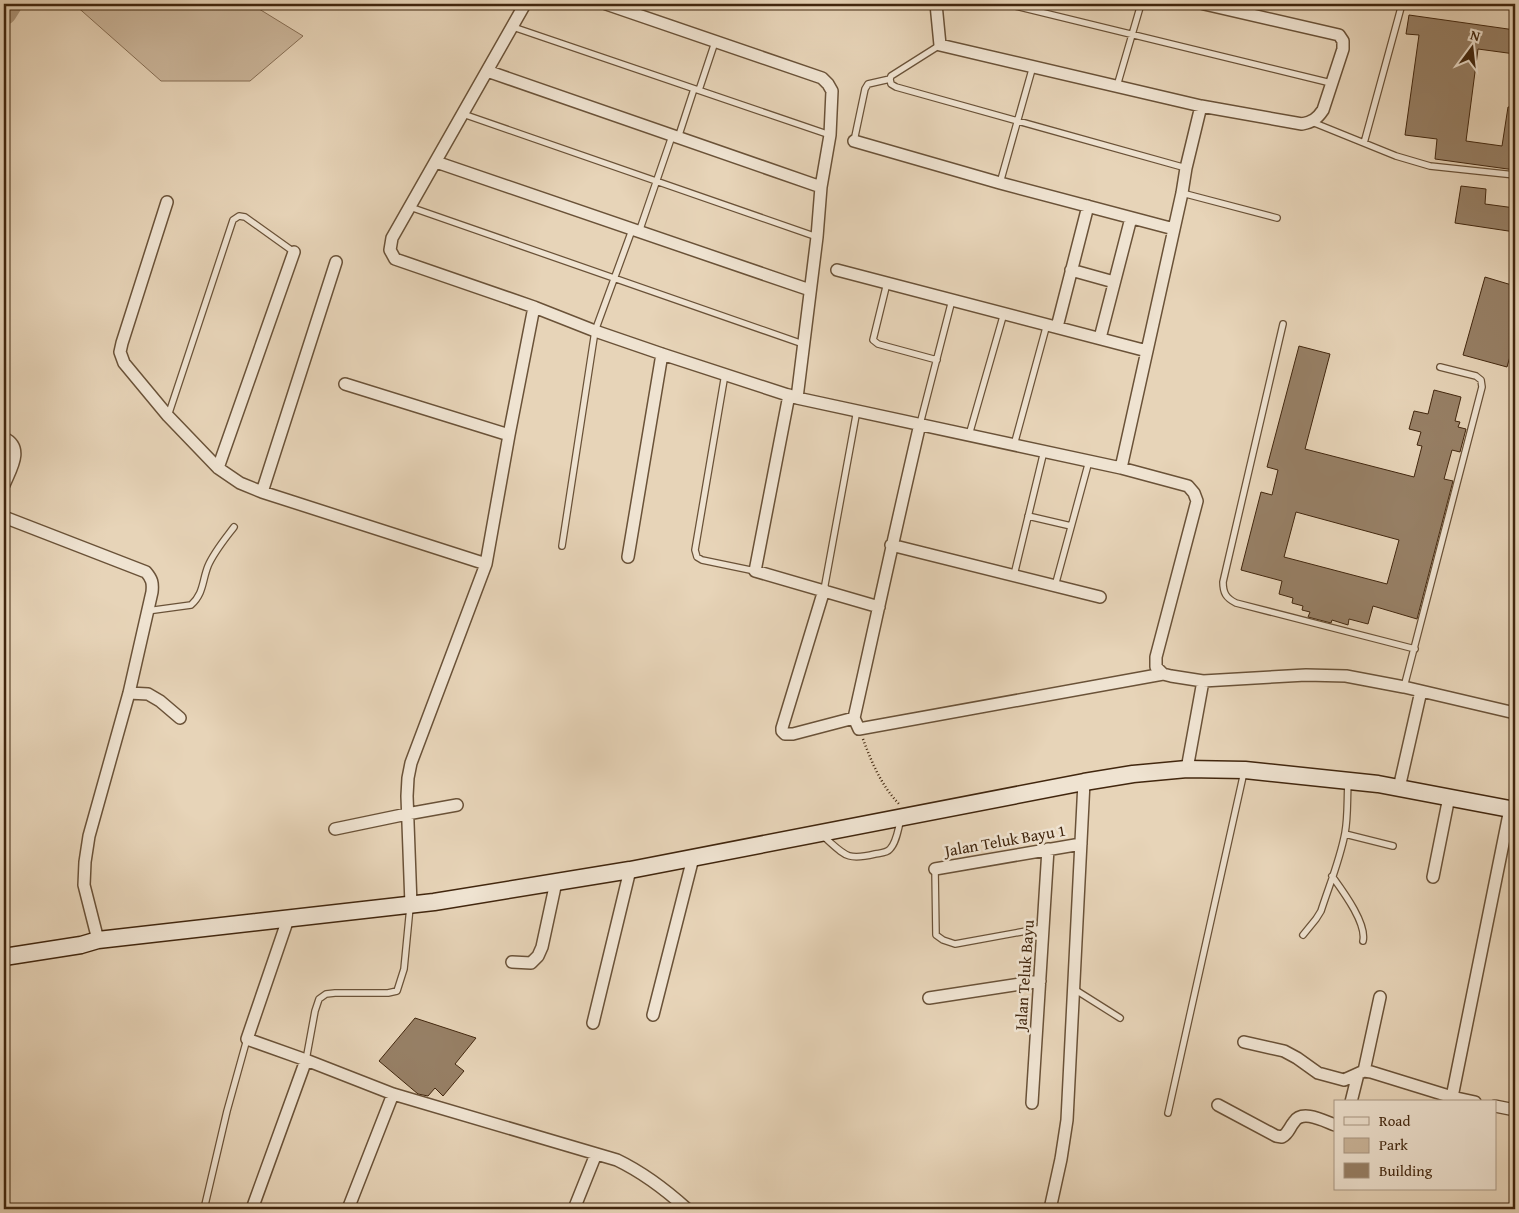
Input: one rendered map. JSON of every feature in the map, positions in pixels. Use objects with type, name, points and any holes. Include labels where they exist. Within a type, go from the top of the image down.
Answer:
[{"type":"main road","points":[[4,956],[82,945],[98,940],[411,905],[556,882],[630,870],[1132,774],[1187,769],[1245,770],[1399,788],[1513,809]]},
{"type":"street","points":[[525,4],[392,238],[390,250],[395,259],[662,354],[793,396],[1121,468],[1188,486],[1194,493],[1196,501],[1156,657],[1156,667],[1163,674]]},
{"type":"street","points":[[606,4],[822,78],[832,91],[830,135],[821,187],[817,237],[803,344],[755,571],[879,607]]},
{"type":"street","points":[[936,4],[940,45],[1201,106],[1302,124],[1312,122],[1319,117],[1343,49],[1343,41],[1339,35],[1204,4]]},
{"type":"street","points":[[487,71],[821,187]]},
{"type":"street","points":[[1121,468],[1201,106]]},
{"type":"street","points":[[854,142],[1174,229]]},
{"type":"street","points":[[436,162],[810,290]]},
{"type":"street","points":[[167,202],[120,352],[124,363],[168,416],[218,468],[240,483],[262,492],[486,564]]},
{"type":"street","points":[[1052,326],[1072,270],[1088,206]]},
{"type":"street","points":[[1100,338],[1131,218]]},
{"type":"street","points":[[218,468],[294,252]]},
{"type":"street","points":[[262,492],[336,262]]},
{"type":"street","points":[[837,270],[1147,351]]},
{"type":"street","points":[[1072,270],[1114,282]]},
{"type":"street","points":[[411,905],[407,814],[408,778],[411,763],[486,564],[534,307]]},
{"type":"street","points":[[628,557],[662,354]]},
{"type":"street","points":[[345,384],[509,435]]},
{"type":"street","points":[[920,424],[891,545],[854,718],[859,729],[1163,674],[1203,680],[1326,675],[1346,676],[1404,687],[1515,713]]},
{"type":"street","points":[[4,438],[14,446],[15,453],[4,485]]},
{"type":"street","points":[[4,517],[146,572],[151,578],[152,584],[147,611],[129,692],[89,836],[85,862],[84,886],[98,940]]},
{"type":"street","points":[[891,545],[1100,597]]},
{"type":"street","points":[[824,590],[782,731],[785,734],[793,734],[854,718]]},
{"type":"street","points":[[1187,769],[1203,680]]},
{"type":"street","points":[[1399,788],[1421,691]]},
{"type":"street","points":[[129,692],[148,694],[160,701],[180,718]]},
{"type":"street","points":[[1050,1209],[1067,1120],[1084,782]]},
{"type":"street","points":[[1433,877],[1449,796]]},
{"type":"street","points":[[335,829],[457,805]]},
{"type":"street","points":[[1452,1097],[1513,809]]},
{"type":"street","name":"Jalan Teluk Bayu 1","points":[[935,869],[1080,844]]},
{"type":"street","name":"Jalan Teluk Bayu","points":[[1032,1103],[1048,849]]},
{"type":"street","points":[[652,1015],[693,858]]},
{"type":"street","points":[[593,1023],[630,870]]},
{"type":"street","points":[[512,962],[531,963],[538,956],[542,947],[556,882]]},
{"type":"street","points":[[288,920],[247,1039],[393,1094],[617,1160],[646,1176],[687,1209]]},
{"type":"street","points":[[929,998],[1040,982]]},
{"type":"street","points":[[1352,1100],[1361,1073],[1380,997]]},
{"type":"street","points":[[1244,1042],[1284,1051],[1318,1073],[1344,1080],[1361,1073],[1371,1072],[1466,1100]]},
{"type":"street","points":[[252,1209],[306,1060]]},
{"type":"street","points":[[348,1209],[393,1094]]},
{"type":"street","points":[[1218,1105],[1276,1136],[1282,1137],[1288,1134],[1294,1120],[1300,1116],[1334,1125]]},
{"type":"street","points":[[1496,1106],[1515,1110]]},
{"type":"street","points":[[574,1209],[596,1154]]},
{"type":"lane","points":[[1007,4],[1331,83]]},
{"type":"lane","points":[[1117,86],[1141,4]]},
{"type":"lane","points":[[1364,143],[1402,4]]},
{"type":"lane","points":[[512,27],[830,135]]},
{"type":"lane","points":[[562,546],[596,331],[614,278],[636,231],[716,42]]},
{"type":"lane","points":[[854,142],[865,89],[868,84],[890,79],[891,76],[940,45]]},
{"type":"lane","points":[[1000,183],[1033,66]]},
{"type":"lane","points":[[890,79],[891,84],[896,87],[1186,168]]},
{"type":"lane","points":[[463,114],[817,237]]},
{"type":"lane","points":[[1312,122],[1396,156],[1430,166],[1515,176]]},
{"type":"lane","points":[[1182,192],[1277,218]]},
{"type":"lane","points":[[410,207],[803,344]]},
{"type":"lane","points":[[168,416],[233,220],[239,216],[245,217],[294,252]]},
{"type":"lane","points":[[887,283],[873,340],[878,344],[937,360]]},
{"type":"lane","points":[[920,424],[952,300]]},
{"type":"lane","points":[[969,435],[1004,313]]},
{"type":"lane","points":[[1283,324],[1223,582],[1223,591],[1228,599],[1236,603],[1415,649]]},
{"type":"lane","points":[[1014,444],[1052,326]]},
{"type":"lane","points":[[1404,687],[1482,387],[1481,380],[1476,376],[1440,367]]},
{"type":"lane","points":[[725,374],[695,550],[697,557],[702,560],[755,571]]},
{"type":"lane","points":[[824,590],[857,410]]},
{"type":"lane","points":[[1014,576],[1044,451]]},
{"type":"lane","points":[[1054,586],[1089,462]]},
{"type":"lane","points":[[1028,516],[1071,526]]},
{"type":"lane","points":[[147,611],[191,605],[199,596],[208,566],[234,527]]},
{"type":"lane","points":[[1168,1113],[1245,770]]},
{"type":"lane","points":[[1303,935],[1321,911],[1332,876],[1344,834],[1348,781]]},
{"type":"lane","points":[[820,833],[844,854],[858,858],[885,852],[890,849],[906,816]]},
{"type":"lane","points":[[1344,834],[1393,846]]},
{"type":"lane","points":[[935,869],[936,935],[943,940],[955,944],[1043,928]]},
{"type":"lane","points":[[1332,876],[1348,898],[1357,916],[1364,935],[1363,941]]},
{"type":"lane","points":[[306,1060],[319,999],[326,994],[335,993],[388,993],[397,991],[404,969],[411,905]]},
{"type":"lane","points":[[1074,989],[1120,1018]]},
{"type":"lane","points":[[204,1209],[227,1111],[247,1039]]},
{"type":"path","points":[[869,756],[883,785],[906,816]]},
{"type":"green space","points":[[74,4],[251,4],[303,36],[250,81],[161,81]]},
{"type":"building","points":[[1409,15],[1515,30],[1515,54],[1478,49],[1466,141],[1502,146],[1508,107],[1515,107],[1515,170],[1435,159],[1437,139],[1405,135],[1419,35],[1406,34]]},
{"type":"building","points":[[1461,186],[1486,189],[1485,204],[1515,208],[1515,232],[1455,223]]},
{"type":"building","points":[[1485,277],[1515,286],[1515,339],[1507,367],[1463,355]]},
{"type":"building","points":[[1299,346],[1330,354],[1305,449],[1414,477],[1422,446],[1417,445],[1421,432],[1409,429],[1414,411],[1428,414],[1434,390],[1461,397],[1455,421],[1460,422],[1458,427],[1466,429],[1460,452],[1452,450],[1444,479],[1453,481],[1417,619],[1373,606],[1368,624],[1349,619],[1348,625],[1332,620],[1331,623],[1308,617],[1310,612],[1302,610],[1303,606],[1292,603],[1293,598],[1279,594],[1282,581],[1241,570],[1261,492],[1272,495],[1278,470],[1267,467]],"holes":[[[1296,512],[1399,540],[1387,584],[1284,557]]]},
{"type":"building","points":[[415,1018],[476,1038],[455,1064],[464,1071],[443,1096],[435,1088],[428,1096],[418,1094],[379,1061]]},
{"type":"waterway","points":[[4,12],[9,4]]}]
